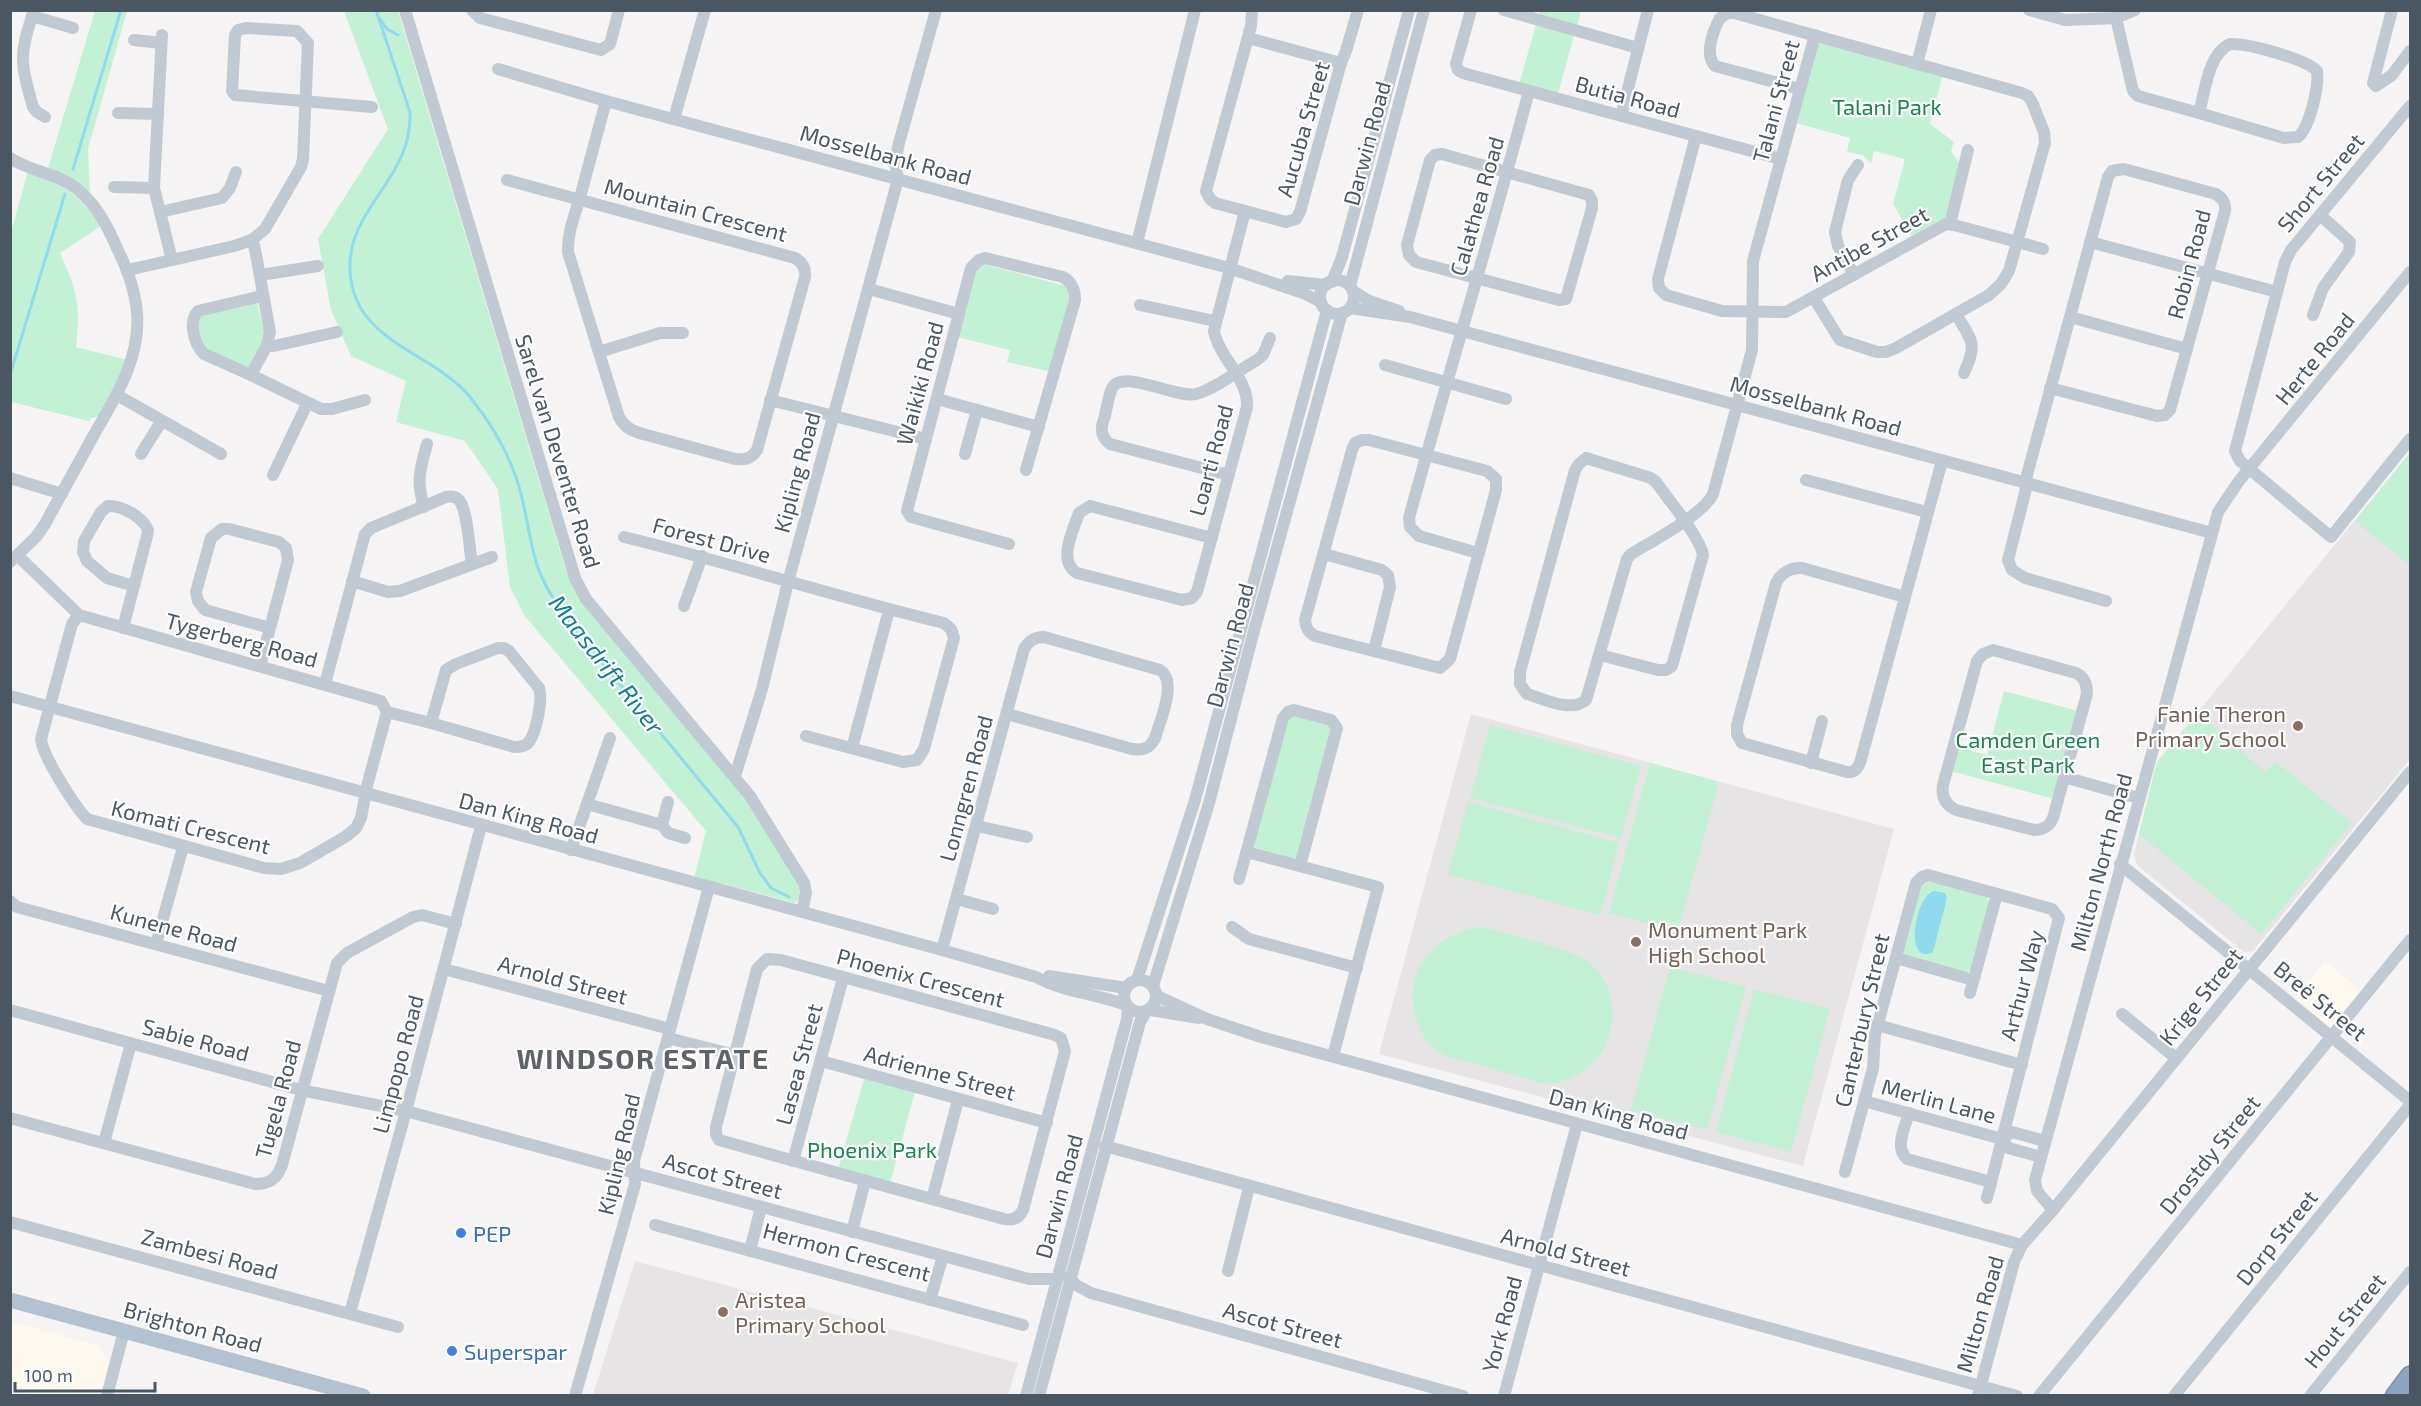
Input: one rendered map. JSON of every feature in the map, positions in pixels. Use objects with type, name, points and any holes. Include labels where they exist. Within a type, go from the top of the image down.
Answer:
[{"type":"highway","points":[[2395,1395],[2410,1376]]},
{"type":"main road","name":"Brighton Road","points":[[10,1300],[363,1395]]},
{"type":"street","name":"Sarel van Deventer Road","points":[[405,10],[575,578],[586,599],[750,796],[803,880],[806,890],[802,912]]},
{"type":"street","points":[[472,10],[480,18],[597,50],[605,49],[610,44],[619,10]]},
{"type":"street","points":[[674,119],[705,10]]},
{"type":"street","name":"Kipling Road","points":[[735,776],[762,689],[788,582],[869,290],[897,179],[895,162],[899,143],[936,10]]},
{"type":"street","points":[[1137,243],[1195,10]]},
{"type":"street","points":[[1245,211],[1215,203],[1206,191],[1251,27],[1252,10]]},
{"type":"street","name":"Aucuba Street","points":[[1229,268],[1245,211],[1286,222],[1293,221],[1299,216],[1358,10]]},
{"type":"street","name":"Darwin Road","points":[[1329,283],[1342,257],[1409,10]]},
{"type":"street","name":"Darwin Road","points":[[1352,289],[1424,10]]},
{"type":"street","name":"Butia Road","points":[[1471,10],[1456,64],[1458,70],[1463,73],[1781,159]]},
{"type":"street","points":[[1504,10],[1638,48]]},
{"type":"street","points":[[1621,116],[1648,10]]},
{"type":"street","points":[[1917,64],[1931,10]]},
{"type":"street","points":[[2029,10],[2065,20],[2116,18],[2135,10]]},
{"type":"street","points":[[2392,10],[2373,83],[2376,86],[2392,75],[2410,51]]},
{"type":"street","points":[[45,117],[36,112],[33,107],[22,67],[22,48],[33,13],[74,28]]},
{"type":"street","points":[[1800,89],[1715,66],[1709,55],[1715,31],[1720,18],[1731,13],[1815,35]]},
{"type":"street","points":[[2116,18],[2133,91],[2138,96],[2284,138],[2295,138],[2306,128],[2318,82],[2317,71],[2307,63],[2230,44],[2219,51],[2214,60],[2199,113]]},
{"type":"street","points":[[128,270],[252,240],[265,229],[302,167],[305,100],[308,43],[297,31],[246,28],[238,30],[235,35],[232,91],[234,94],[238,96],[305,100],[372,107]]},
{"type":"street","name":"Talani Street","points":[[1683,521],[1656,482],[1645,474],[1591,459],[1586,459],[1579,464],[1575,470],[1520,672],[1520,684],[1527,694],[1570,706],[1586,700],[1627,559],[1683,521],[1705,506],[1713,494],[1752,350],[1754,261],[1815,35],[2022,93],[2031,99],[2045,140],[2018,242]]},
{"type":"street","points":[[1248,38],[1341,63]]},
{"type":"street","points":[[134,40],[162,39],[154,188],[172,260]]},
{"type":"street","name":"Mosselbank Road","points":[[498,69],[606,101],[1229,268],[1263,278],[1324,306]]},
{"type":"street","name":"Calathea Road","points":[[1478,553],[1419,536],[1410,527],[1409,518],[1529,91]]},
{"type":"street","name":"Mountain Crescent","points":[[579,200],[795,258],[801,262],[805,269],[805,277],[757,450],[750,458],[735,459],[632,431],[622,423],[568,252],[568,238],[606,101]]},
{"type":"street","name":"Short Street","points":[[2277,292],[2285,262],[2291,250],[2410,106]]},
{"type":"street","points":[[118,113],[158,114]]},
{"type":"street","name":"Antibe Street","points":[[1696,136],[1658,285],[1666,295],[1722,311],[1789,311],[1938,227],[1950,224],[2043,249]]},
{"type":"street","points":[[1950,224],[1968,150]]},
{"type":"street","points":[[1438,154],[1583,192],[1591,198],[1592,208],[1568,297],[1562,301],[1478,278],[1416,262],[1409,255],[1407,244],[1430,160],[1438,154]]},
{"type":"street","points":[[10,158],[64,180],[90,201],[107,224],[128,270],[134,291],[137,331],[130,367],[117,395],[45,524],[14,559]]},
{"type":"street","points":[[1854,275],[1838,246],[1834,232],[1848,180],[1858,165]]},
{"type":"street","name":"Robin Road","points":[[2050,388],[2161,416],[2167,413],[2172,406],[2225,211],[2222,198],[2216,194],[2124,169],[2112,171],[2108,177],[2050,388],[2008,554],[2012,570],[2025,578],[2106,601]]},
{"type":"street","points":[[159,212],[222,198],[230,188],[236,172]]},
{"type":"street","points":[[507,180],[579,200]]},
{"type":"street","points":[[114,187],[154,188]]},
{"type":"street","points":[[2313,315],[2323,288],[2351,246],[2350,242],[2320,215]]},
{"type":"street","points":[[251,375],[267,345],[269,324],[252,240]]},
{"type":"street","points":[[1814,298],[1840,340],[1877,351],[1891,350],[1989,295],[2001,284],[2009,271],[2018,242]]},
{"type":"street","points":[[2090,242],[2277,292],[2236,442],[2236,457],[2331,537],[2410,439]]},
{"type":"street","points":[[959,314],[971,267],[979,260],[991,258],[1063,277],[1071,284],[1075,300],[1026,470]]},
{"type":"street","points":[[260,275],[318,266]]},
{"type":"street","name":"Loarti Road","points":[[1212,538],[1095,507],[1085,508],[1079,513],[1067,555],[1070,568],[1077,573],[1182,600],[1192,598],[1197,592],[1212,538],[1229,475],[1248,400],[1215,338],[1215,321],[1229,268]]},
{"type":"street","name":"Herte Road","points":[[2250,470],[2410,272]]},
{"type":"street","name":"Mosselbank Road","points":[[1263,278],[1329,283]]},
{"type":"street","points":[[1341,281],[1352,289],[1354,299],[1346,311],[1324,306],[1322,291],[1329,283],[1341,281]]},
{"type":"street","name":"Mosselbank Road","points":[[1352,289],[1369,301],[1396,309],[1410,317]]},
{"type":"street","name":"Waikiki Road","points":[[869,290],[959,314],[907,508],[911,517],[1009,544]]},
{"type":"street","points":[[262,296],[204,308],[195,315],[193,321],[195,340],[204,354],[308,404],[327,409],[364,400]]},
{"type":"street","points":[[1140,305],[1215,321]]},
{"type":"street","name":"Darwin Road","points":[[1137,980],[1195,800],[1324,306]]},
{"type":"street","name":"Mosselbank Road","points":[[1346,311],[1410,317],[2212,533]]},
{"type":"street","name":"Darwin Road","points":[[1155,991],[1209,803],[1252,638],[1346,311]]},
{"type":"street","points":[[1956,314],[1973,347],[1964,374]]},
{"type":"street","points":[[2070,317],[2187,349]]},
{"type":"street","points":[[267,345],[274,346],[337,332]]},
{"type":"street","points":[[599,352],[660,333],[682,333]]},
{"type":"street","points":[[1229,475],[1110,444],[1105,440],[1101,430],[1113,387],[1120,381],[1130,380],[1181,394],[1198,393],[1263,355],[1270,338]]},
{"type":"street","points":[[1385,365],[1506,399]]},
{"type":"street","points":[[117,395],[221,454]]},
{"type":"street","points":[[937,399],[1039,426]]},
{"type":"street","points":[[770,400],[926,439]]},
{"type":"street","points":[[273,475],[308,404]]},
{"type":"street","points":[[965,454],[977,410]]},
{"type":"street","points":[[141,454],[161,422]]},
{"type":"street","points":[[1369,440],[1426,455],[1487,471],[1496,479],[1496,490],[1450,659],[1440,668],[1315,636],[1308,630],[1305,620],[1355,443],[1369,440]]},
{"type":"street","points":[[424,507],[418,482],[427,444]]},
{"type":"street","points":[[1905,597],[1802,568],[1788,570],[1777,579],[1737,725],[1740,741],[1745,745],[1846,772],[1852,772],[1858,768],[1905,597],[1927,513],[1942,460]]},
{"type":"street","name":"Milton North Road","points":[[2053,1210],[2036,1188],[2035,1180],[2041,1157],[2212,533],[2221,506],[2250,470]]},
{"type":"street","points":[[10,478],[62,494]]},
{"type":"street","points":[[1806,480],[1927,513]]},
{"type":"street","points":[[325,684],[368,530],[446,497],[454,497],[459,499],[464,511],[472,563]]},
{"type":"street","points":[[123,628],[148,533],[147,526],[141,520],[118,507],[108,506],[100,512],[84,541],[83,552],[87,561],[107,578],[134,586]]},
{"type":"street","points":[[1600,655],[1658,670],[1666,670],[1672,666],[1703,555],[1700,546],[1683,521]]},
{"type":"street","points":[[260,666],[288,560],[286,548],[279,542],[229,529],[218,531],[211,538],[196,592],[198,601],[208,611],[270,628]]},
{"type":"street","name":"Forest Drive","points":[[624,537],[702,556],[889,610],[944,623],[951,629],[954,638],[924,749],[919,758],[913,762],[903,762],[852,748]]},
{"type":"street","points":[[1324,554],[1382,570],[1388,575],[1390,587],[1374,651]]},
{"type":"street","points":[[684,606],[702,556]]},
{"type":"street","points":[[352,581],[388,592],[400,591],[492,557]]},
{"type":"street","name":"Tygerberg Road","points":[[14,559],[79,615],[378,699],[383,703],[387,712]]},
{"type":"street","points":[[806,736],[852,748],[889,610]]},
{"type":"street","name":"Komati Crescent","points":[[79,615],[72,624],[42,734],[43,748],[77,809],[87,819],[264,868],[288,868],[353,831],[361,818],[366,795]]},
{"type":"street","name":"Lonngren Road","points":[[942,950],[1024,649],[1032,639],[1044,637],[1164,672],[1168,679],[1168,690],[1155,738],[1149,747],[1139,750],[1007,714]]},
{"type":"street","points":[[366,795],[387,712],[514,747],[525,746],[531,739],[540,707],[541,693],[509,651],[498,648],[446,670],[431,723]]},
{"type":"street","points":[[1993,650],[2076,674],[2084,681],[2087,694],[2064,777],[2051,823],[2042,829],[2034,830],[1956,810],[1945,802],[1942,792],[1953,747],[1977,661],[1986,652],[1993,650]]},
{"type":"street","name":"Dan King Road","points":[[10,696],[366,795],[942,950],[1036,977],[1049,983],[1104,997],[1127,1006]]},
{"type":"street","points":[[1239,879],[1283,718],[1288,712],[1297,710],[1331,720],[1337,728],[1300,866]]},
{"type":"street","points":[[1811,763],[1822,721]]},
{"type":"street","points":[[571,850],[610,738]]},
{"type":"street","name":"Krige Street","points":[[2022,1245],[2410,772]]},
{"type":"street","points":[[2064,777],[2139,798]]},
{"type":"street","points":[[662,825],[668,802]]},
{"type":"street","points":[[587,804],[662,825],[668,833],[685,837]]},
{"type":"street","name":"Limpopo Road","points":[[350,1313],[481,826]]},
{"type":"street","points":[[977,826],[1027,837]]},
{"type":"street","points":[[156,944],[183,847]]},
{"type":"street","points":[[1246,852],[1378,887],[1333,1056]]},
{"type":"street","name":"Breë Street","points":[[2120,864],[2410,1101]]},
{"type":"street","name":"Arthur Way","points":[[1919,879],[1928,875],[2052,909],[2059,918],[1987,1198]]},
{"type":"street","name":"Canterbury Street","points":[[1845,1172],[1873,1068],[1873,1044],[1877,1025],[1919,879]]},
{"type":"street","name":"Kipling Road","points":[[575,1395],[635,1184],[634,1161],[709,887]]},
{"type":"street","points":[[1970,993],[1996,894]]},
{"type":"street","points":[[957,899],[993,909]]},
{"type":"street","name":"Kunene Road","points":[[10,901],[17,907],[329,991]]},
{"type":"street","name":"Tugela Road","points":[[10,1118],[255,1184],[268,1183],[276,1178],[279,1172],[335,968],[343,956],[413,917],[422,915],[456,924]]},
{"type":"street","points":[[1232,927],[1249,939],[1357,968]]},
{"type":"street","name":"Drostdy Street","points":[[2039,1395],[2410,940]]},
{"type":"street","points":[[1896,958],[1973,980]]},
{"type":"street","name":"Phoenix Crescent","points":[[782,960],[1058,1036],[1064,1041],[1065,1051],[1023,1210],[1011,1220],[726,1143],[717,1137],[716,1127],[735,1055],[757,969],[763,962],[782,960]]},
{"type":"street","name":"Arnold Street","points":[[444,969],[669,1033],[735,1055]]},
{"type":"street","name":"Dan King Road","points":[[1036,977],[1051,976],[1126,988]]},
{"type":"street","name":"Lasea Street","points":[[794,1161],[843,978]]},
{"type":"street","points":[[1137,980],[1144,980],[1155,991],[1148,1011],[1135,1012],[1127,1006],[1124,994],[1126,988],[1137,980]]},
{"type":"street","name":"Dan King Road","points":[[1155,991],[1207,1019],[1262,1037],[2022,1245]]},
{"type":"street","name":"Darwin Road","points":[[1064,1278],[1127,1006]]},
{"type":"street","name":"Sabie Road","points":[[10,1010],[301,1090],[406,1111]]},
{"type":"street","name":"Darwin Road","points":[[1026,1395],[1105,1146],[1140,1022],[1148,1011]]},
{"type":"street","name":"Dan King Road","points":[[1148,1011],[1207,1019]]},
{"type":"street","points":[[2122,1014],[2176,1058]]},
{"type":"street","points":[[1877,1025],[2022,1065]]},
{"type":"street","points":[[104,1143],[131,1043]]},
{"type":"street","name":"Adrienne Street","points":[[821,1061],[958,1100],[1047,1122]]},
{"type":"street","points":[[932,1199],[958,1100]]},
{"type":"street","name":"Merlin Lane","points":[[1864,1101],[2002,1139],[2008,1148],[2041,1157]]},
{"type":"street","name":"Dorp Street","points":[[2174,1395],[2410,1106]]},
{"type":"street","name":"Ascot Street","points":[[406,1111],[1029,1280],[1059,1296],[1092,1293]]},
{"type":"street","points":[[1909,1113],[1900,1146],[1907,1159],[1991,1182]]},
{"type":"street","name":"York Road","points":[[1504,1395],[1577,1124]]},
{"type":"street","name":"Merlin Lane","points":[[2002,1139],[2012,1132],[2046,1141]]},
{"type":"street","name":"Arnold Street","points":[[1105,1146],[1979,1390],[2017,1395]]},
{"type":"street","points":[[852,1232],[865,1181]]},
{"type":"street","points":[[1228,1270],[1249,1187]]},
{"type":"street","name":"Hermon Crescent","points":[[761,1207],[750,1251],[930,1300],[943,1256]]},
{"type":"street","name":"Zambesi Road","points":[[10,1222],[398,1327]]},
{"type":"street","points":[[655,1225],[750,1251]]},
{"type":"street","name":"Milton Road","points":[[1979,1390],[2014,1262],[2022,1245]]},
{"type":"street","name":"Hout Street","points":[[2310,1395],[2410,1272]]},
{"type":"street","name":"Ascot Street","points":[[1029,1280],[1064,1278],[1092,1293],[1463,1395]]},
{"type":"street","name":"Darwin Road","points":[[1039,1395],[1059,1296]]},
{"type":"street","points":[[930,1300],[1023,1325]]},
{"type":"street","points":[[107,1395],[124,1331]]},
{"type":"shaded area","name":"Fanie Theron Primary School","points":[[2410,453],[2410,759],[2253,951],[2244,952],[2137,865],[2134,854],[2157,762]]},
{"type":"shaded area","name":"Monument Park High School","points":[[1471,714],[1894,829],[1803,1166],[1379,1054]]},
{"type":"shaded area","points":[[2325,961],[2365,994],[2332,1036],[2291,1003]]},
{"type":"shaded area","name":"Aristea Primary School","points":[[635,1261],[1018,1363],[1008,1395],[593,1395]]},
{"type":"shaded area","points":[[10,1322],[98,1345],[109,1364],[101,1395],[32,1395],[11,1390]]},
{"type":"green space","points":[[95,11],[127,11],[88,149],[90,195],[59,172],[48,168]]},
{"type":"green space","points":[[344,11],[398,11],[566,571],[582,603],[739,790],[798,883],[800,897],[795,903],[694,878],[706,831],[525,616],[510,587],[498,489],[465,441],[396,422],[406,381],[351,356],[331,310],[318,239],[388,129]]},
{"type":"green space","points":[[1540,11],[1581,11],[1577,27],[1539,17]]},
{"type":"green space","points":[[1536,25],[1574,35],[1558,94],[1519,84]]},
{"type":"green space","name":"Talani Park","points":[[1820,43],[1943,74],[1930,124],[1954,142],[1951,151],[1960,164],[1945,218],[1912,236],[1893,204],[1905,159],[1874,151],[1871,164],[1863,155],[1847,152],[1850,138],[1796,123],[1817,45]]},
{"type":"green space","points":[[28,171],[51,180],[70,192],[86,206],[101,226],[60,253],[74,288],[78,308],[76,347],[127,360],[100,416],[91,418],[89,421],[11,402],[11,233]]},
{"type":"green space","points":[[983,264],[1066,286],[1071,297],[1051,369],[1048,371],[1007,362],[1010,350],[957,337],[975,272]]},
{"type":"green space","points":[[257,303],[265,336],[250,366],[247,367],[202,348],[198,323],[201,315]]},
{"type":"green space","points":[[2410,453],[2410,565],[2355,521]]},
{"type":"green space","name":"Camden Green East Park","points":[[2004,691],[2078,711],[2054,799],[1951,771],[1957,747],[1987,755]]},
{"type":"green space","points":[[2199,713],[2265,772],[2276,762],[2352,823],[2261,934],[2139,834],[2157,762]]},
{"type":"green space","points":[[1291,715],[1332,726],[1299,856],[1295,860],[1254,847],[1287,718]]},
{"type":"green space","points":[[1490,725],[1641,766],[1621,838],[1470,798]]},
{"type":"green space","points":[[1650,763],[1719,782],[1678,931],[1609,913]]},
{"type":"green space","points":[[1468,802],[1619,843],[1600,915],[1448,874]]},
{"type":"green space","points":[[1928,880],[1986,895],[1990,904],[1972,970],[1964,973],[1904,954],[1902,950],[1919,885]]},
{"type":"green space","points":[[1483,927],[1582,958],[1590,963],[1602,977],[1609,993],[1612,1010],[1611,1027],[1606,1043],[1597,1058],[1585,1070],[1561,1082],[1542,1083],[1445,1055],[1434,1049],[1427,1041],[1416,1018],[1413,1001],[1414,984],[1419,969],[1427,956],[1451,936]]},
{"type":"green space","points":[[1670,967],[1746,987],[1707,1130],[1631,1110]]},
{"type":"green space","points":[[1754,989],[1830,1009],[1791,1152],[1716,1132]]},
{"type":"green space","name":"Phoenix Park","points":[[864,1079],[915,1092],[890,1183],[838,1169]]},
{"type":"water","points":[[1934,891],[1945,893],[1947,898],[1933,952],[1924,954],[1918,949],[1915,940],[1917,916],[1927,895]]},
{"type":"waterway","points":[[73,169],[121,10]]},
{"type":"waterway","name":"Maasdrift River","points":[[376,10],[410,112],[408,135],[401,156],[392,175],[368,210],[352,248],[350,270],[354,294],[365,314],[379,330],[454,381],[482,413],[508,457],[517,479],[538,568],[547,588],[567,620],[738,827],[760,873],[771,888],[789,897]]},
{"type":"waterway","points":[[380,19],[387,29],[398,35]]},
{"type":"waterway","points":[[10,375],[65,194]]},
{"type":"place","name":"Fanie Theron Primary School","points":[[2298,726]]},
{"type":"place","name":"Monument Park High School","points":[[1636,942]]},
{"type":"place","name":"PEP","points":[[461,1233]]},
{"type":"place","name":"Aristea Primary School","points":[[723,1312]]},
{"type":"place","name":"Superspar","points":[[452,1351]]},
{"type":"district","name":"WINDSOR ESTATE","points":[[643,1058]]}]
